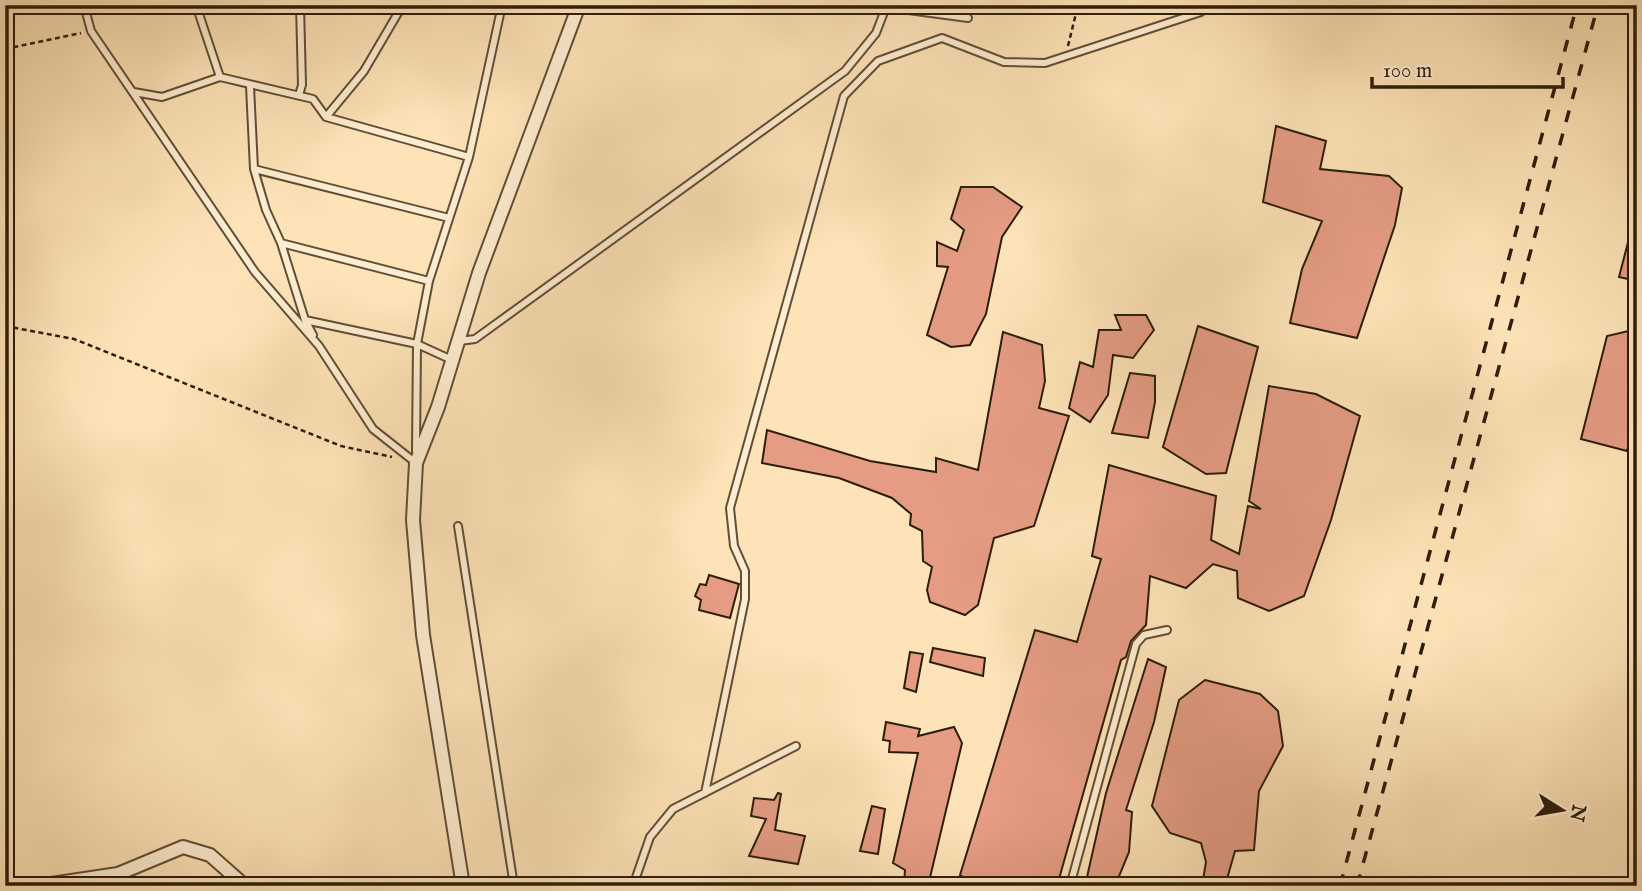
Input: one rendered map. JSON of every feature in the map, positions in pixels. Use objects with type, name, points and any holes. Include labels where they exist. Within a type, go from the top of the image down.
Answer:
[{"type":"street","points":[[463,886],[423,635],[414,520],[416,463],[479,273],[579,5]]},
{"type":"street","points":[[38,886],[118,874],[183,847],[211,855],[245,886]]},
{"type":"lane","points":[[84,5],[91,31],[255,272],[319,346]]},
{"type":"lane","points":[[143,5],[154,5]]},
{"type":"lane","points":[[196,5],[220,77]]},
{"type":"lane","points":[[299,95],[302,85],[300,5]]},
{"type":"lane","points":[[326,117],[364,71],[399,5]]},
{"type":"lane","points":[[416,463],[416,344],[429,281],[469,157],[502,5]]},
{"type":"lane","points":[[457,342],[475,339],[845,71],[876,33],[886,7],[968,18]]},
{"type":"lane","points":[[705,793],[745,599],[745,571],[734,546],[730,508],[844,96],[878,61],[942,38],[1004,62],[1045,63],[1201,12]]},
{"type":"lane","points":[[134,92],[162,97],[220,77],[313,99],[326,117],[469,157]]},
{"type":"lane","points":[[250,86],[254,169],[305,320],[373,429],[416,463]]},
{"type":"lane","points":[[254,169],[449,218]]},
{"type":"lane","points":[[281,243],[429,281]]},
{"type":"lane","points":[[305,320],[416,344],[452,360]]},
{"type":"lane","points":[[458,526],[514,886]]},
{"type":"lane","points":[[1070,886],[1136,644],[1144,635],[1167,631]]},
{"type":"lane","points":[[634,886],[650,836],[673,809],[796,746]]},
{"type":"path","points":[[1065,56],[1078,5]]},
{"type":"path","points":[[5,49],[91,31]]},
{"type":"path","points":[[5,326],[74,339],[341,446],[416,463]]},
{"type":"building","points":[[1276,126],[1326,141],[1320,169],[1389,176],[1402,188],[1395,225],[1357,338],[1290,323],[1302,269],[1322,221],[1263,202]]},
{"type":"building","points":[[961,187],[993,187],[1022,207],[1002,237],[986,314],[970,345],[951,347],[927,335],[948,267],[937,266],[937,242],[957,251],[964,230],[951,219]]},
{"type":"building","points":[[1633,223],[1637,223],[1637,281],[1619,277]]},
{"type":"building","points":[[1115,315],[1146,315],[1154,330],[1133,358],[1113,355],[1108,395],[1090,422],[1069,408],[1080,362],[1093,367],[1099,330],[1121,330]]},
{"type":"building","points":[[1198,326],[1258,347],[1226,473],[1206,474],[1163,447]]},
{"type":"building","points":[[1637,329],[1637,411],[1627,451],[1581,439],[1607,336]]},
{"type":"building","points":[[1003,332],[1042,345],[1045,381],[1039,408],[1069,416],[1034,526],[994,538],[978,605],[965,615],[930,602],[927,590],[932,567],[923,561],[922,531],[910,525],[911,514],[892,498],[839,478],[762,463],[767,430],[870,461],[936,472],[936,458],[978,470]]},
{"type":"building","points":[[1130,373],[1155,376],[1155,402],[1148,438],[1112,433]]},
{"type":"building","points":[[1269,386],[1316,394],[1360,416],[1331,520],[1304,596],[1269,611],[1238,598],[1237,571],[1213,564],[1186,588],[1150,576],[1146,625],[1131,641],[1126,657],[1121,660],[1057,886],[977,886],[960,875],[1035,630],[1077,642],[1101,559],[1092,556],[1109,465],[1216,496],[1211,540],[1239,554],[1248,506],[1261,509],[1249,501]]},
{"type":"building","points":[[709,575],[739,584],[730,618],[699,610],[701,600],[695,596],[700,584],[706,585]]},
{"type":"building","points":[[933,648],[985,658],[983,676],[930,662]]},
{"type":"building","points":[[910,652],[923,654],[916,692],[904,688]]},
{"type":"building","points":[[1148,659],[1166,667],[1154,722],[1126,810],[1132,812],[1129,852],[1115,886],[1085,886],[1106,793]]},
{"type":"building","points":[[1205,680],[1260,694],[1278,711],[1283,746],[1259,791],[1254,850],[1235,851],[1225,886],[1202,886],[1206,862],[1201,843],[1170,833],[1152,806],[1179,700]]},
{"type":"building","points":[[886,722],[920,729],[918,736],[954,727],[962,743],[928,886],[904,886],[905,870],[893,863],[918,753],[889,752],[890,741],[883,740]]},
{"type":"building","points":[[778,793],[781,794],[775,830],[805,836],[798,864],[749,856],[766,819],[751,816],[754,798],[774,800]]},
{"type":"building","points":[[872,806],[885,809],[878,854],[860,851]]},
{"type":"railway","points":[[1340,886],[1577,5]]},
{"type":"railway","points":[[1357,886],[1598,5]]}]
